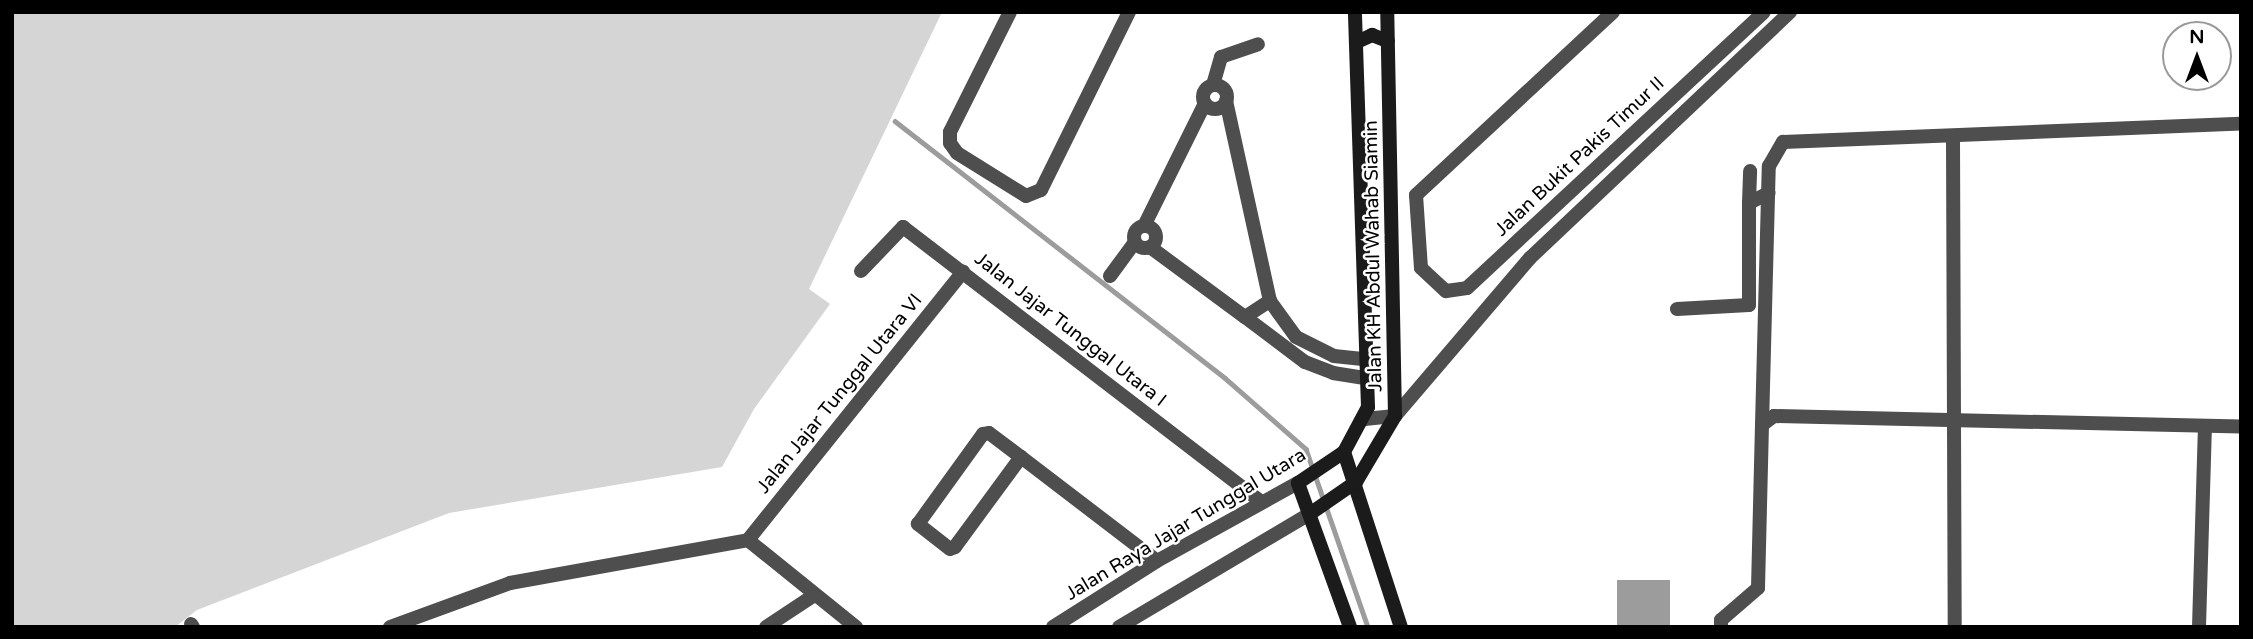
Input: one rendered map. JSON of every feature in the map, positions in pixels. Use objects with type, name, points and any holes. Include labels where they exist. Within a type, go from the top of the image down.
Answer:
[{"type":"main road","name":"Jalan KH Abdul Wahab Siamin","points":[[1342,454],[1365,419],[1356,12]]},
{"type":"main road","name":"Jalan KH Abdul Wahab Siamin","points":[[1353,484],[1395,416],[1387,12]]},
{"type":"main road","points":[[1357,42],[1372,35],[1388,41]]},
{"type":"main road","points":[[1342,454],[1401,627]]},
{"type":"main road","name":"Jalan Raya Jajar Tunggal Utara","points":[[1302,481],[1342,454]]},
{"type":"main road","points":[[1302,481],[1315,511],[1350,627]]},
{"type":"main road","points":[[1315,511],[1353,484]]},
{"type":"street","points":[[1010,12],[950,132],[950,142],[957,153],[1026,196],[1041,190],[1129,12]]},
{"type":"street","name":"Jalan Bukit Pakis Timur II","points":[[1613,12],[1416,194],[1424,274],[1446,291],[1467,288],[1764,12]]},
{"type":"street","points":[[1365,419],[1395,416],[1530,258],[1790,12]]},
{"type":"street","points":[[1258,44],[1221,57],[1213,85],[1206,89],[1205,103],[1143,226],[1134,234],[1142,244],[1305,362],[1333,373],[1365,378]]},
{"type":"street","points":[[1213,85],[1226,91],[1270,300],[1283,324],[1304,342],[1334,356],[1365,359]]},
{"type":"street","points":[[1205,103],[1216,108],[1226,101]]},
{"type":"street","points":[[1721,627],[1721,620],[1758,588],[1769,166],[1783,142],[1953,138],[2241,124]]},
{"type":"street","points":[[1953,138],[1955,627]]},
{"type":"street","points":[[1677,309],[1749,304],[1750,171]]},
{"type":"street","points":[[1749,203],[1769,193]]},
{"type":"street","name":"Jalan Jajar Tunggal Utara I","points":[[861,271],[903,227],[1261,502]]},
{"type":"street","points":[[1111,276],[1142,244]]},
{"type":"street","name":"Jalan Jajar Tunggal Utara VI","points":[[748,540],[963,272]]},
{"type":"street","points":[[1245,317],[1270,300]]},
{"type":"street","points":[[1762,425],[1774,416],[1954,423],[2241,427]]},
{"type":"street","points":[[2199,627],[2204,427]]},
{"type":"street","points":[[1021,457],[955,547],[950,549],[918,524],[983,434],[989,433],[1021,457],[1157,561]]},
{"type":"street","name":"Jalan Raya Jajar Tunggal Utara","points":[[1053,627],[1157,561],[1302,481]]},
{"type":"street","points":[[1119,627],[1315,511]]},
{"type":"street","points":[[390,627],[510,583],[748,540],[813,596],[856,627]]},
{"type":"street","points":[[766,627],[813,596]]},
{"type":"shaded area","points":[[12,12],[942,12],[809,289],[830,304],[754,409],[722,467],[449,513],[197,610],[175,627],[12,627]]},
{"type":"shaded area","points":[[1617,580],[1670,580],[1670,627],[1617,627]]},
{"type":"waterway","points":[[895,121],[1225,378],[1306,449],[1368,627]]}]
